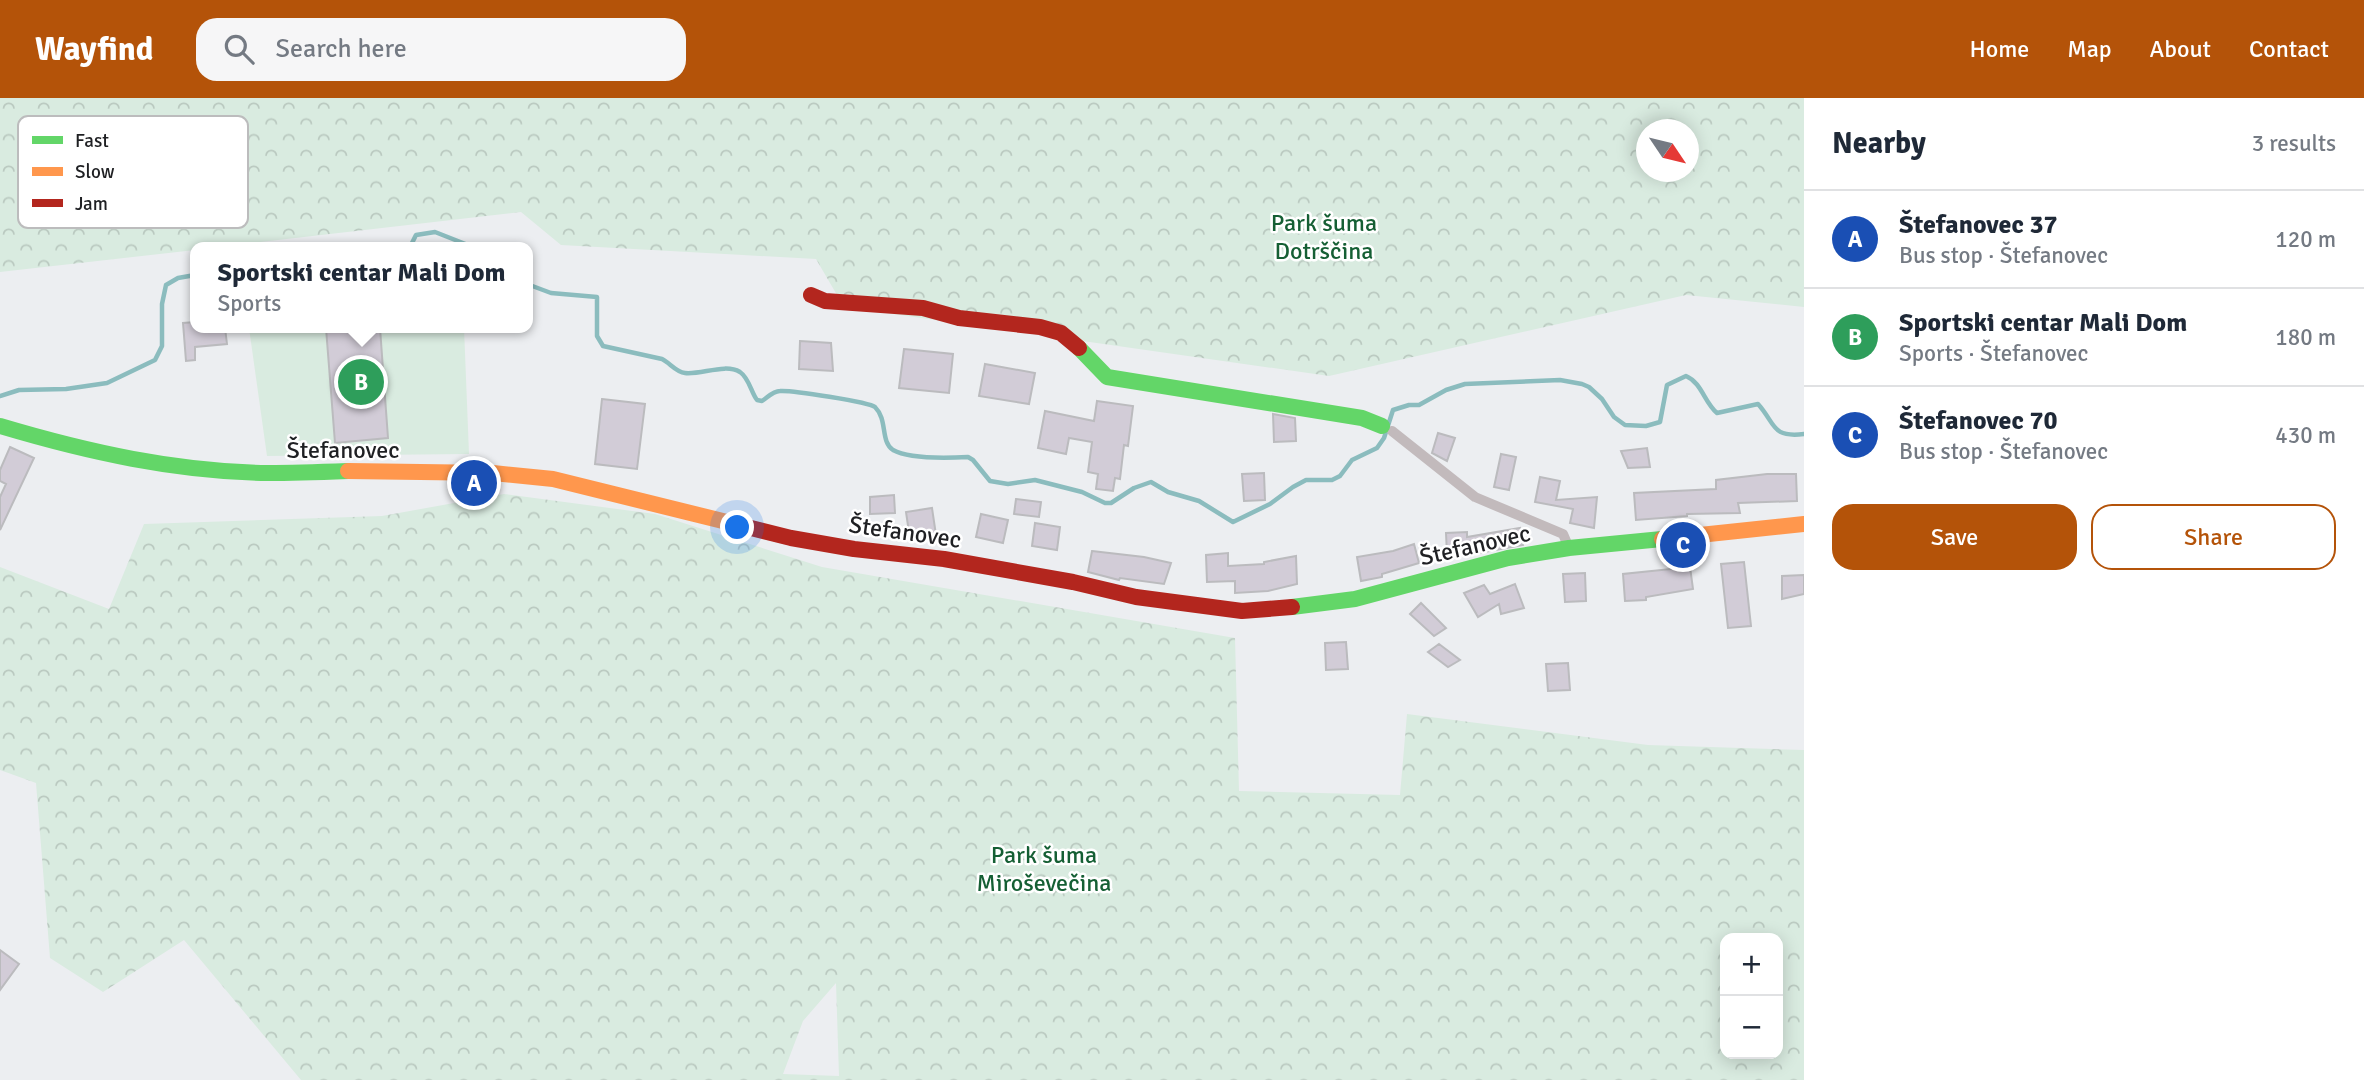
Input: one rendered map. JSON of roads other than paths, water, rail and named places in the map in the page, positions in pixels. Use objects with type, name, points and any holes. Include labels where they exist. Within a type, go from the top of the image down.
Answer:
[{"type":"street","points":[[811,295],[825,301],[923,308],[958,318],[1040,327],[1061,333],[1107,377],[1362,418],[1387,429],[1475,497],[1563,534],[1569,548]]},
{"type":"street","name":"Štefanovec","points":[[0,426],[61,444],[121,457],[191,467],[266,473],[493,473],[553,479],[791,538],[944,559],[1073,582],[1136,597],[1242,611],[1355,599],[1508,558],[1569,548],[1804,524]]},
{"type":"waterway","name":"Štefanovec","points":[[412,242],[416,235],[435,232],[460,242]]},
{"type":"waterway","name":"Štefanovec","points":[[0,396],[19,390],[66,389],[107,383],[155,360],[162,346],[162,304],[166,285],[178,278],[190,276]]},
{"type":"waterway","name":"Štefanovec","points":[[533,286],[551,293],[597,297],[597,336],[603,346],[662,359],[685,373],[720,369],[740,372],[757,400],[762,401],[777,391],[787,391],[845,399],[875,407],[889,446],[900,453],[929,457],[968,457],[990,481],[1008,484],[1035,480],[1082,492],[1105,503],[1111,503],[1134,488],[1151,482],[1168,492],[1199,501],[1233,522],[1270,504],[1306,480],[1332,480],[1340,476],[1352,460],[1377,448],[1384,438],[1393,410],[1419,405],[1446,390],[1465,384],[1560,380],[1582,384],[1602,399],[1614,417],[1625,425],[1646,426],[1660,422],[1667,385],[1686,376],[1696,383],[1717,413],[1758,404],[1780,432],[1804,434]]},
{"type":"place","name":"Sportski centar Mali Dom","points":[[361,382]]},
{"type":"place","name":"Štefanovec 37","points":[[474,483]]},
{"type":"place","name":"Štefanovec 70","points":[[1683,545]]},
{"type":"park label","name":"Park šuma Dotrščina","points":[[1324,237]]},
{"type":"park label","name":"Park šuma Miroševečina","points":[[1044,869]]}]
